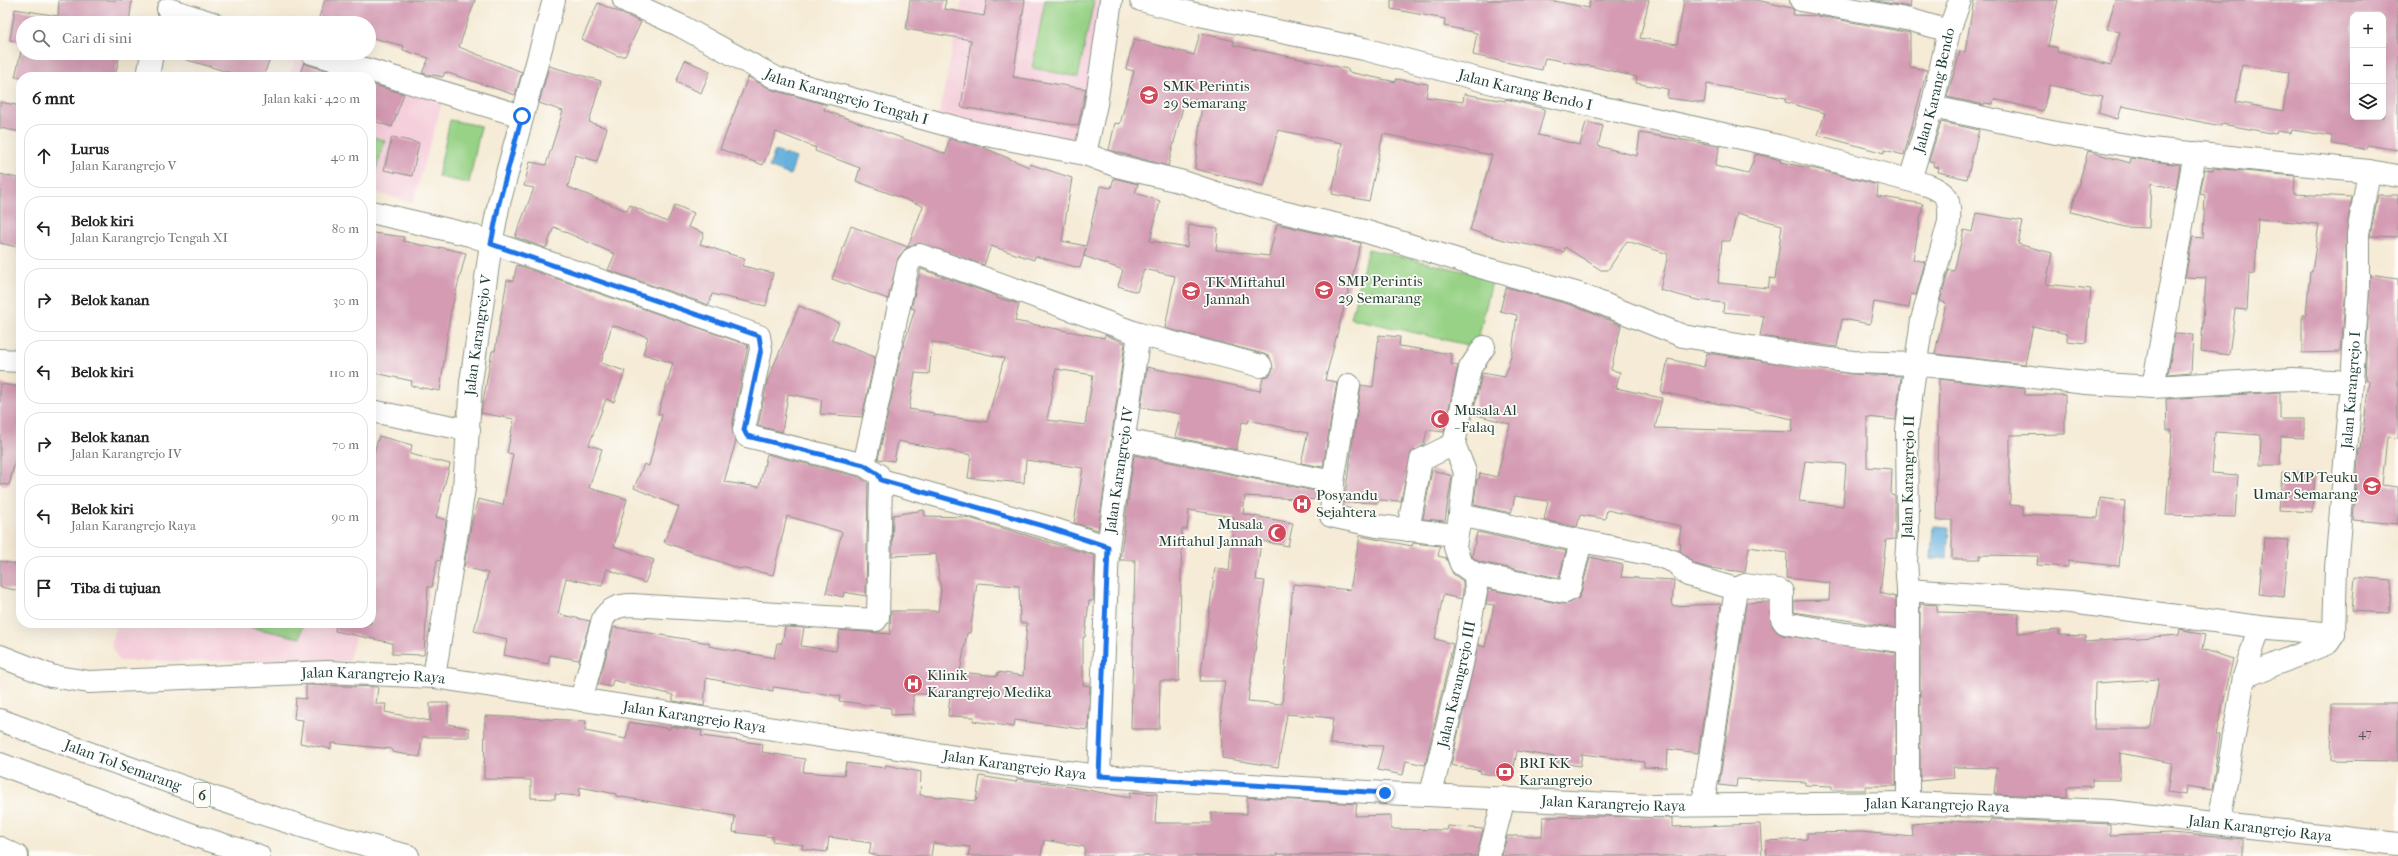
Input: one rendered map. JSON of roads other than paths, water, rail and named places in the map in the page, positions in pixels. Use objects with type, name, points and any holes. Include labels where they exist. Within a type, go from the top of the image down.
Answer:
[{"type":"main road","name":"Jalan Karangrejo V","points":[[434,677],[464,488],[472,374],[491,244],[499,203],[554,0]]},
{"type":"main road","name":"Jalan Karangrejo Tengah I","points":[[624,0],[679,25],[776,78],[976,133],[1085,154],[1117,166],[1183,182],[1252,204],[1364,232],[1484,268],[1576,293],[1683,336],[1805,356],[1854,362],[1914,364],[2046,380],[2153,387],[2292,379],[2352,382]]},
{"type":"main road","points":[[1085,154],[1096,104],[1111,0]]},
{"type":"main road","name":"Jalan Karang Bendo I","points":[[1141,0],[1190,13],[1364,49],[1493,83],[1778,146],[1910,180]]},
{"type":"main road","points":[[1801,0],[1911,20],[1949,32]]},
{"type":"main road","name":"Jalan Karang Bendo","points":[[1910,180],[1932,107],[1949,32],[1960,0]]},
{"type":"main road","points":[[166,11],[185,16]]},
{"type":"main road","points":[[149,72],[151,60]]},
{"type":"main road","points":[[335,60],[375,72]]},
{"type":"main road","points":[[376,72],[522,116]]},
{"type":"main road","points":[[1932,107],[2056,133],[2151,149],[2369,171],[2398,176]]},
{"type":"main road","points":[[2153,387],[2195,153]]},
{"type":"main road","name":"Jalan Karangrejo I","points":[[2334,634],[2336,568],[2352,382],[2358,288],[2358,234],[2369,171]]},
{"type":"main road","name":"Jalan Karangrejo II","points":[[1908,803],[1908,590],[1906,561],[1908,532],[1908,430],[1914,364],[1922,320],[1948,222],[1950,206],[1946,196],[1940,189],[1910,180]]},
{"type":"main road","points":[[376,213],[470,235],[491,244],[759,336],[761,349],[745,434],[864,465],[878,474],[881,480],[878,617],[876,620],[632,604],[618,606],[606,614],[603,619],[581,700]]},
{"type":"main road","points":[[864,465],[908,265],[920,255],[1139,334],[1261,366]]},
{"type":"main road","name":"Jalan Karangrejo IV","points":[[1099,776],[1108,547],[1125,440],[1139,334]]},
{"type":"main road","points":[[1484,347],[1470,368],[1454,444],[1466,472],[1455,547],[1461,564],[1475,574],[1565,592],[1569,590],[1581,541]]},
{"type":"main road","points":[[0,360],[16,361]]},
{"type":"main road","points":[[1349,385],[1333,482],[1330,512],[1333,518],[1408,530],[1458,525],[1581,541],[1659,556],[1675,562],[1688,575],[1736,589],[1745,585],[1780,591],[1782,619],[1785,623],[1845,634],[1908,642]]},
{"type":"main road","points":[[376,412],[469,430]]},
{"type":"main road","points":[[1125,440],[1333,482]]},
{"type":"main road","points":[[1408,530],[1421,460],[1454,444]]},
{"type":"main road","points":[[881,480],[1047,527],[1108,547]]},
{"type":"main road","name":"Jalan Karangrejo III","points":[[1431,794],[1465,649],[1476,592],[1475,574]]},
{"type":"main road","points":[[1703,805],[1736,589]]},
{"type":"main road","points":[[1908,590],[2071,602],[2259,627],[2334,634]]},
{"type":"main road","points":[[2219,824],[2244,677],[2259,627]]},
{"type":"main road","points":[[2244,677],[2328,642],[2334,634]]},
{"type":"main road","name":"Jalan Karangrejo Raya","points":[[0,656],[51,676],[89,682],[328,672],[434,677],[1002,764],[1099,776],[1652,806],[1908,803],[2109,812],[2398,844]]},
{"type":"main road","name":"Jalan Tol Semarang","points":[[0,720],[208,797],[343,840],[408,856]]},
{"type":"main road","points":[[0,764],[196,836],[259,856]]},
{"type":"main road","points":[[1489,856],[1504,798]]},
{"type":"main road","points":[[0,848],[17,856]]},
{"type":"water","points":[[775,151],[796,158],[790,175],[769,167]]},
{"type":"water","points":[[1933,526],[1949,527],[1947,559],[1931,558]]},
{"type":"place","name":"SMK Perintis 29 Semarang","points":[[1149,95]]},
{"type":"place","name":"SMP Perintis 29 Semarang","points":[[1324,290]]},
{"type":"place","name":"TK Miftahul Jannah","points":[[1191,291]]},
{"type":"place","name":"Musala Al - Falaq","points":[[1440,419]]},
{"type":"place","name":"SMP Teuku Umar Semarang","points":[[2372,486]]},
{"type":"place","name":"Posyandu Sejahtera","points":[[1302,504]]},
{"type":"place","name":"Musala Miftahul Jannah","points":[[1277,533]]},
{"type":"place","name":"Klinik Karangrejo Medika","points":[[913,684]]},
{"type":"place","name":"BRI KK Karangrejo","points":[[1505,772]]}]
